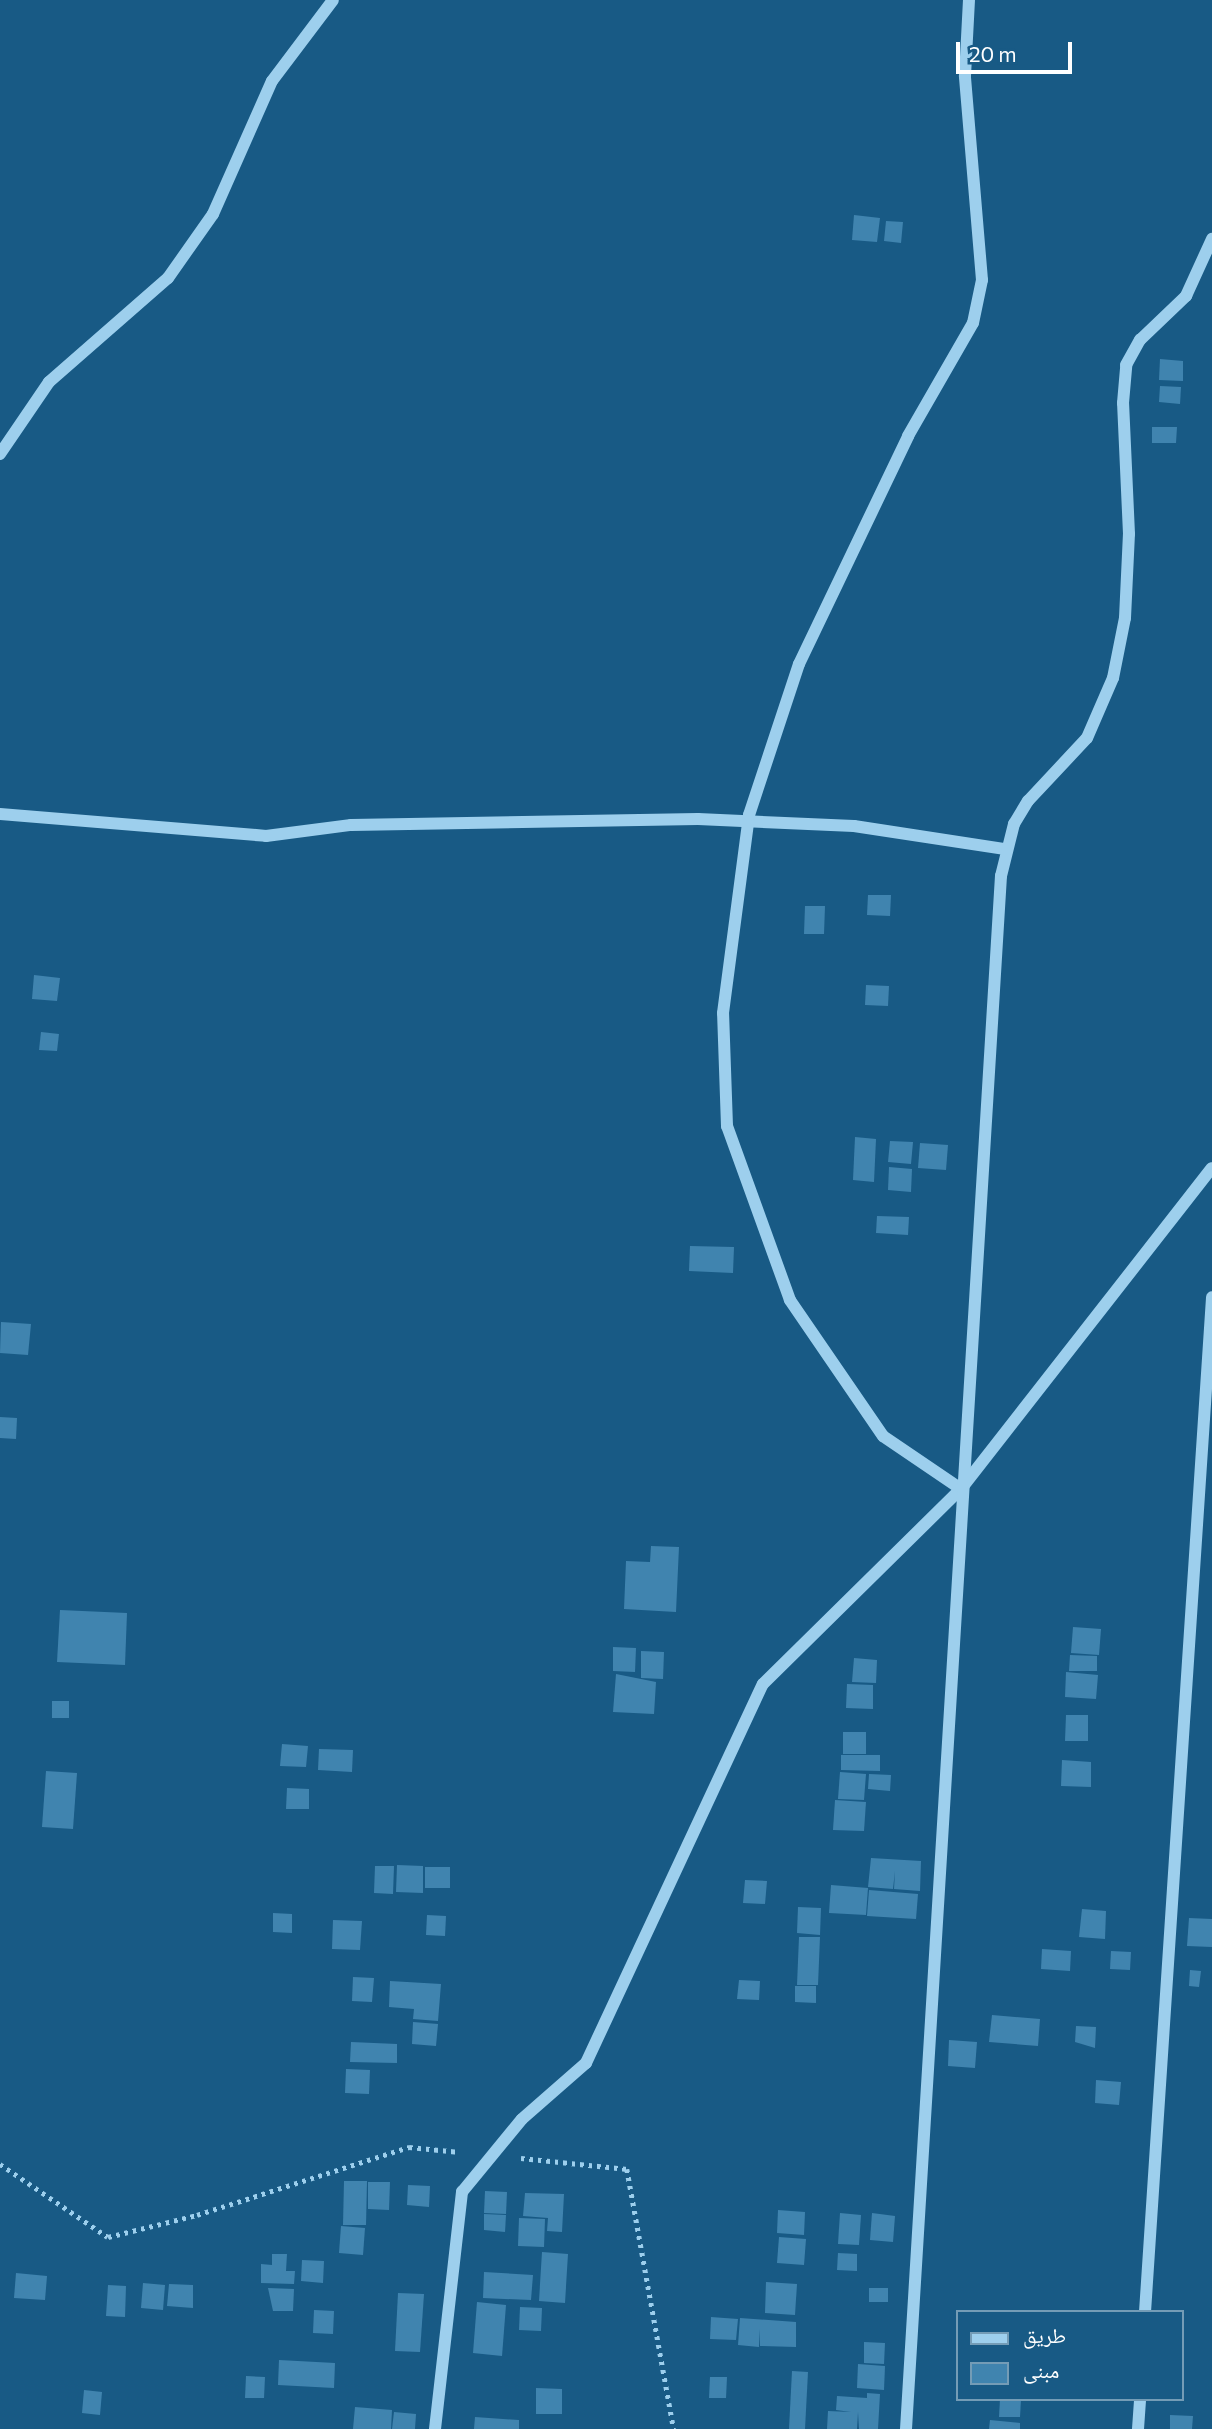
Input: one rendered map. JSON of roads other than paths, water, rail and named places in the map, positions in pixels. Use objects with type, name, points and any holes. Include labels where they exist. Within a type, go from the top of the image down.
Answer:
[{"type":"street","points":[[0,454],[49,382],[168,278],[213,214],[272,81],[332,0]]},
{"type":"street","points":[[961,1489],[883,1436],[790,1300],[727,1126],[723,1013],[748,821],[799,664],[908,436],[973,323],[982,279],[965,76],[970,0]]},
{"type":"street","points":[[906,2429],[961,1489],[1005,849],[1028,801],[1087,738],[1113,678],[1125,618],[1129,534],[1123,403],[1126,365],[1140,340],[1186,296],[1212,239]]},
{"type":"street","points":[[0,814],[265,836],[351,825],[544,819],[748,821],[854,826],[1005,849]]},
{"type":"street","points":[[435,2429],[462,2192],[522,2119],[586,2063],[763,1684],[961,1489],[1212,1168]]},
{"type":"street","points":[[1145,2310],[1212,1297]]},
{"type":"street","points":[[1138,2429],[1140,2401]]}]
